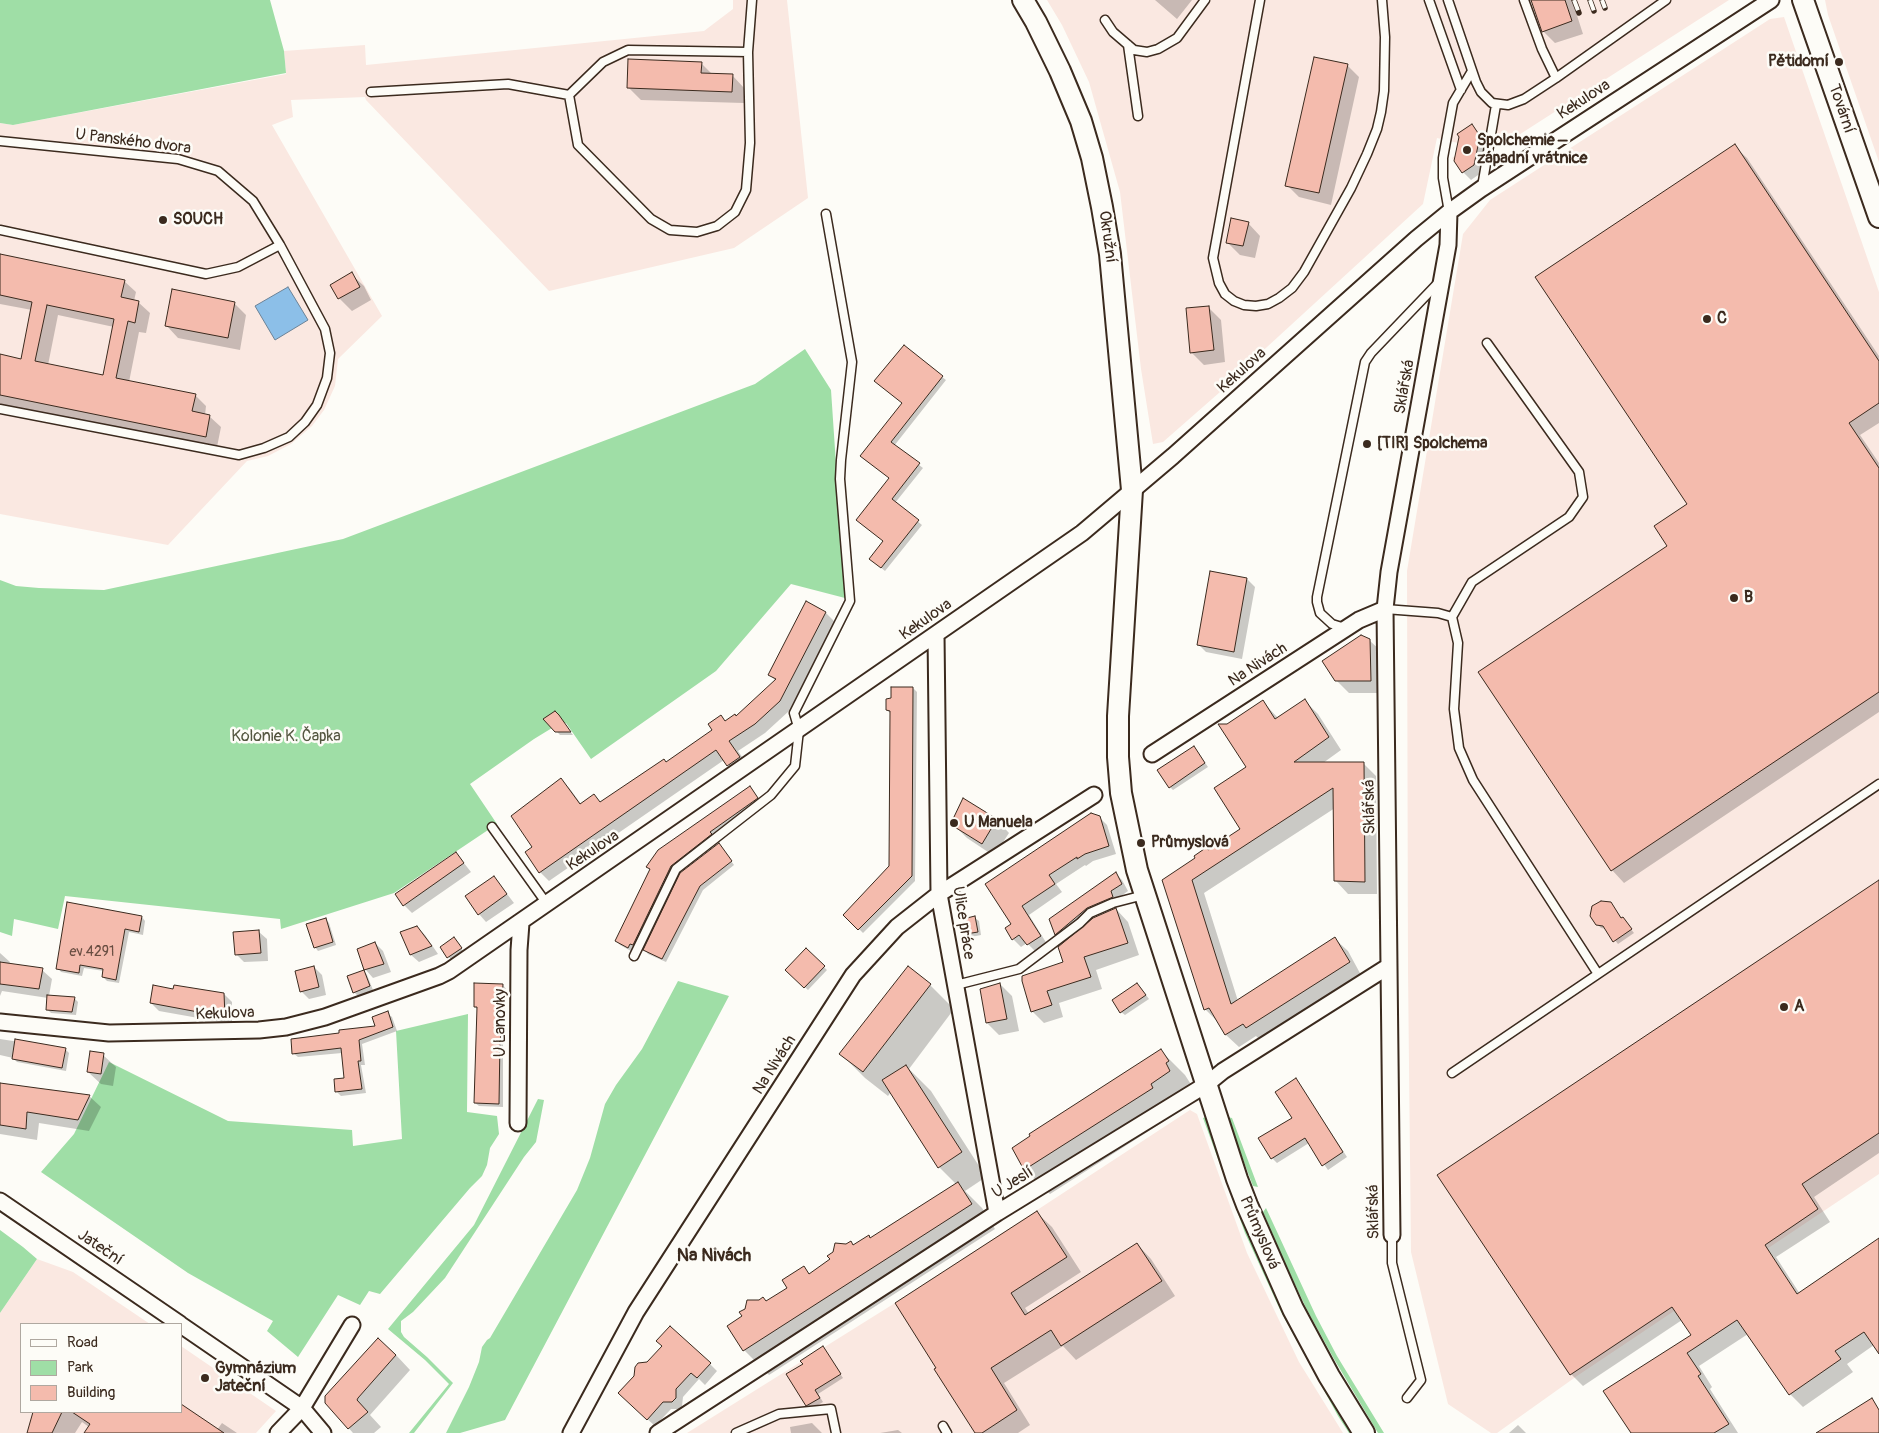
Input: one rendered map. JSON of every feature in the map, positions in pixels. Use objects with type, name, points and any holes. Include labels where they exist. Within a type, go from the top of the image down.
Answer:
[{"type":"street","name":"Okružní","points":[[1023,0],[1060,71],[1092,158],[1110,254],[1132,490]]},
{"type":"street","name":"Kekulova","points":[[0,1022],[109,1033],[229,1032],[286,1027],[325,1017],[439,976],[521,923],[1082,533],[1180,450],[1416,239],[1449,212],[1481,189],[1771,0]]},
{"type":"street","name":"Tovární","points":[[1803,0],[1879,217]]},
{"type":"street","name":"Sklářská","points":[[1392,1235],[1385,608],[1389,572],[1448,245],[1449,212]]},
{"type":"street","name":"Průmyslová","points":[[1132,490],[1118,716],[1118,757],[1126,823],[1137,870],[1237,1179],[1293,1309],[1329,1376],[1364,1433]]},
{"type":"street","name":"Na Nivách","points":[[1152,754],[1346,628],[1368,615],[1385,608]]},
{"type":"street","name":"Ulice práce","points":[[936,634],[939,894],[997,1213]]},
{"type":"street","name":"Na Nivách","points":[[571,1433],[636,1312],[853,976],[897,927],[939,894],[1094,795]]},
{"type":"street","name":"U Lanovky","points":[[518,1123],[519,950],[521,923]]},
{"type":"street","name":"U Jeslí","points":[[658,1433],[997,1213],[1207,1084],[1223,1070],[1389,966]]},
{"type":"street","name":"Jateční","points":[[0,1200],[178,1323]]},
{"type":"street","points":[[278,1433],[302,1408],[352,1325]]},
{"type":"street","name":"Jateční","points":[[182,1326],[302,1408],[323,1433]]},
{"type":"lane","points":[[569,95],[578,145],[651,219],[670,230],[697,232],[717,226],[736,212],[746,190],[750,143],[748,52],[752,0]]},
{"type":"lane","points":[[1105,20],[1113,32],[1128,46],[1134,50],[1147,52],[1158,49],[1177,38],[1205,0]]},
{"type":"lane","points":[[1260,0],[1213,258],[1214,271],[1225,294],[1239,303],[1256,306],[1268,304],[1279,298],[1292,288],[1304,272],[1351,188],[1367,154],[1381,112],[1384,91],[1385,37],[1382,0]]},
{"type":"lane","points":[[1429,0],[1461,90]]},
{"type":"lane","points":[[1448,0],[1481,92],[1496,105],[1508,105],[1524,99],[1666,0]]},
{"type":"lane","points":[[1524,0],[1542,49],[1556,78]]},
{"type":"lane","points":[[1128,46],[1138,116]]},
{"type":"lane","points":[[569,95],[603,62],[628,50],[748,52]]},
{"type":"lane","points":[[1449,212],[1443,178],[1443,158],[1453,104],[1472,71]]},
{"type":"lane","points":[[371,92],[508,84],[569,95]]},
{"type":"lane","points":[[1481,189],[1496,105]]},
{"type":"lane","name":"U Panského dvora","points":[[0,141],[178,159],[218,171],[253,201],[280,245],[325,329],[330,353],[327,378],[318,405],[305,422],[289,437],[264,448],[239,455],[0,409]]},
{"type":"lane","points":[[634,956],[676,869],[771,796],[795,766],[798,730],[794,713],[850,601],[840,479],[852,362],[826,214]]},
{"type":"lane","points":[[0,230],[206,274],[238,267],[280,245]]},
{"type":"lane","points":[[1346,628],[1335,626],[1324,617],[1318,608],[1317,597],[1365,362],[1371,353],[1442,279]]},
{"type":"lane","points":[[1487,343],[1580,472],[1583,497],[1569,517],[1472,582],[1452,617],[1458,643],[1454,709],[1459,748],[1473,780],[1598,974]]},
{"type":"lane","points":[[1385,608],[1438,613],[1452,617]]},
{"type":"lane","points":[[1452,1073],[1879,784]]},
{"type":"lane","points":[[492,827],[547,904]]},
{"type":"lane","points":[[956,985],[1019,969],[1080,923],[1090,913],[1113,903],[1145,894]]},
{"type":"lane","name":"Sklářská","points":[[1392,1235],[1392,1263],[1421,1380],[1407,1398]]},
{"type":"lane","points":[[736,1433],[779,1414],[831,1408],[836,1433]]},
{"type":"shaded area","name":"SOUCH","points":[[733,0],[787,0],[808,198],[734,248],[549,291],[365,97],[291,100],[293,117],[272,125],[382,316],[338,359],[335,386],[324,410],[312,426],[291,444],[268,456],[247,461],[168,545],[0,514],[0,123],[13,125],[286,74],[284,51],[365,45],[366,65],[704,31],[733,9]]},
{"type":"shaded area","points":[[1047,0],[1729,0],[1500,147],[1478,145],[1475,160],[1477,163],[1462,173],[1452,158],[1455,156],[1458,143],[1437,138],[1423,204],[1243,369],[1236,370],[1220,384],[1220,392],[1163,442],[1153,444],[1141,369],[1120,192],[1089,82],[1062,25]]},
{"type":"shaded area","points":[[1825,0],[1879,0],[1879,162],[1828,15]]},
{"type":"shaded area","points":[[1784,17],[1879,292],[1879,1174],[1577,1376],[1497,1433],[1491,1433],[1448,1404],[1411,1252],[1407,571],[1463,234],[1490,200],[1770,19]]},
{"type":"shaded area","points":[[1190,1110],[1197,1114],[1247,1253],[1299,1362],[1343,1433],[687,1433],[895,1303]]},
{"type":"shaded area","name":"Gymnázium Jateční","points":[[37,1259],[73,1272],[149,1323],[20,1323],[20,1413],[182,1413],[182,1347],[276,1411],[256,1433],[0,1433],[0,1313]]},
{"type":"green space","points":[[0,0],[270,0],[284,51],[286,73],[13,125],[0,123]]},
{"type":"green space","name":"Kolonie K. Čapka","points":[[805,349],[831,390],[845,598],[791,584],[716,671],[591,759],[566,723],[552,728],[534,739],[470,784],[497,824],[394,893],[281,929],[280,919],[65,896],[58,929],[14,919],[12,936],[0,932],[0,580],[16,586],[104,590],[343,539],[755,384]]},
{"type":"green space","points":[[678,981],[729,996],[505,1420],[460,1433],[446,1433],[469,1387],[479,1362],[482,1347],[490,1338],[577,1190],[590,1158],[605,1104],[642,1049]]},
{"type":"green space","points":[[468,1014],[467,1112],[497,1116],[499,1134],[490,1148],[487,1165],[482,1176],[380,1294],[369,1291],[360,1305],[338,1295],[298,1357],[267,1331],[273,1321],[188,1273],[41,1172],[74,1134],[109,1062],[228,1121],[352,1130],[353,1146],[402,1139],[396,1031]]},
{"type":"green space","points":[[538,1099],[544,1100],[536,1142],[524,1157],[445,1278],[413,1312],[401,1321],[401,1332],[404,1337],[453,1383],[414,1433],[409,1433],[449,1384],[425,1360],[388,1329],[474,1225]]},
{"type":"green space","points":[[1206,1117],[1231,1184],[1354,1433],[1349,1433],[1338,1416],[1281,1312],[1245,1233],[1203,1118]]},
{"type":"green space","points":[[1227,1117],[1232,1118],[1258,1187],[1253,1186]]},
{"type":"green space","points":[[1266,1208],[1316,1316],[1337,1356],[1384,1433],[1378,1433],[1307,1310],[1263,1212]]},
{"type":"green space","points":[[0,1230],[37,1259],[0,1313]]},
{"type":"water","points":[[288,287],[308,320],[275,340],[255,306]]},
{"type":"building","points":[[1531,0],[1565,0],[1572,21],[1542,32]]},
{"type":"building","points":[[1314,57],[1348,64],[1319,193],[1285,186]]},
{"type":"building","points":[[628,59],[702,62],[701,73],[733,74],[732,92],[627,88]]},
{"type":"building","name":"Spolchemie – západní vrátnice","points":[[1472,124],[1480,136],[1474,165],[1462,173],[1454,161],[1459,137],[1457,134]]},
{"type":"building","points":[[1735,144],[1879,361],[1879,403],[1849,423],[1879,468],[1879,692],[1611,871],[1478,672],[1667,546],[1654,526],[1687,504],[1535,277]]},
{"type":"building","points":[[1231,218],[1249,222],[1243,246],[1226,243]]},
{"type":"building","points":[[0,254],[125,280],[121,297],[139,301],[135,323],[128,321],[116,378],[196,394],[192,411],[210,415],[206,437],[0,395],[0,354],[21,359],[32,302],[0,295]],"holes":[[[47,305],[114,319],[103,375],[35,361]]]},
{"type":"building","points":[[352,272],[360,287],[338,299],[330,285]]},
{"type":"building","points":[[172,289],[235,302],[228,338],[165,326]]},
{"type":"building","points":[[1209,306],[1214,350],[1190,353],[1186,308]]},
{"type":"building","points":[[904,345],[943,376],[891,442],[920,463],[892,499],[919,520],[881,568],[869,559],[883,541],[856,520],[889,478],[860,456],[902,403],[874,381]]},
{"type":"building","points":[[1210,571],[1247,578],[1234,652],[1197,645]]},
{"type":"building","points":[[806,601],[826,612],[780,701],[755,724],[729,741],[740,757],[727,766],[716,750],[539,873],[525,852],[532,847],[511,816],[561,778],[580,804],[594,794],[600,802],[664,759],[666,762],[712,730],[708,724],[721,715],[725,721],[735,714],[736,716],[776,679],[768,675]]},
{"type":"building","points":[[1361,635],[1370,639],[1371,681],[1335,681],[1322,661]]},
{"type":"building","points":[[891,687],[913,687],[912,876],[858,930],[843,915],[889,866],[890,711],[886,710],[886,699],[891,698]]},
{"type":"building","points":[[1305,699],[1329,737],[1294,762],[1364,762],[1365,882],[1334,881],[1333,788],[1192,880],[1231,1004],[1335,937],[1350,962],[1246,1028],[1243,1024],[1225,1035],[1209,1008],[1204,1010],[1162,880],[1195,858],[1194,856],[1207,847],[1208,850],[1240,829],[1214,788],[1246,767],[1218,724],[1227,724],[1263,700],[1275,719]]},
{"type":"building","points":[[555,711],[571,732],[555,732],[543,719]]},
{"type":"building","points":[[1194,746],[1205,763],[1169,788],[1157,770]]},
{"type":"building","points":[[750,786],[758,798],[710,832],[712,834],[671,866],[633,945],[630,944],[628,948],[615,941],[650,869],[646,867],[658,850]]},
{"type":"building","points":[[963,798],[997,819],[982,844],[953,826],[953,819]]},
{"type":"building","points":[[1091,813],[1100,816],[1109,846],[1085,854],[1077,859],[1077,857],[1049,875],[1055,884],[1022,906],[1041,936],[1027,945],[1019,935],[1012,940],[1005,928],[1011,924],[985,884]]},
{"type":"building","points":[[719,843],[732,861],[700,886],[662,959],[643,950],[680,873]]},
{"type":"building","points":[[456,852],[464,863],[403,906],[395,894]]},
{"type":"building","points":[[1116,872],[1122,884],[1111,891],[1113,897],[1087,908],[1055,935],[1049,919]]},
{"type":"building","points":[[494,876],[507,894],[478,915],[465,896]]},
{"type":"building","name":"A","points":[[1879,880],[1879,1133],[1802,1184],[1818,1209],[1765,1245],[1797,1294],[1879,1238],[1879,1354],[1864,1332],[1835,1351],[1841,1359],[1789,1395],[1737,1320],[1687,1353],[1701,1374],[1698,1376],[1729,1424],[1714,1433],[1631,1433],[1603,1391],[1691,1335],[1672,1307],[1570,1375],[1437,1175]]},
{"type":"building","points":[[1601,901],[1611,902],[1621,918],[1623,917],[1632,929],[1613,942],[1603,926],[1596,925],[1590,916],[1592,906]]},
{"type":"building","points":[[67,902],[142,916],[139,932],[125,929],[116,980],[102,977],[103,969],[80,965],[79,973],[56,969]]},
{"type":"building","points":[[1116,908],[1128,943],[1084,957],[1091,977],[1047,991],[1052,1005],[1031,1012],[1022,976],[1063,962],[1058,947],[1093,918]]},
{"type":"building","points":[[975,916],[978,932],[966,934],[963,919]]},
{"type":"building","points":[[326,918],[333,942],[314,948],[306,924]]},
{"type":"building","points":[[417,926],[432,946],[410,955],[400,932]]},
{"type":"building","points":[[259,930],[261,953],[235,955],[233,932]]},
{"type":"building","points":[[454,937],[462,948],[447,958],[440,947]]},
{"type":"building","points":[[375,942],[384,964],[364,970],[357,949]]},
{"type":"building","points":[[806,948],[825,966],[804,988],[785,970]]},
{"type":"building","points":[[0,962],[43,968],[39,989],[0,984]]},
{"type":"building","points":[[314,966],[319,987],[300,992],[295,971]]},
{"type":"building","points":[[908,966],[931,984],[863,1072],[839,1054]]},
{"type":"building","points":[[364,970],[370,986],[353,993],[347,976]]},
{"type":"building","points":[[474,983],[503,984],[499,1104],[474,1103],[477,1007],[474,1007]]},
{"type":"building","points":[[1000,983],[1007,1019],[986,1023],[980,989]]},
{"type":"building","points":[[1137,983],[1146,995],[1120,1013],[1112,1000]]},
{"type":"building","points":[[153,985],[173,989],[174,985],[224,993],[225,1017],[150,1003]]},
{"type":"building","points":[[47,995],[75,997],[72,1012],[46,1010]]},
{"type":"building","points":[[388,1011],[393,1027],[359,1040],[361,1061],[358,1061],[362,1089],[335,1092],[334,1079],[344,1078],[341,1048],[292,1054],[291,1039],[339,1033],[339,1030],[375,1026],[372,1017]]},
{"type":"building","points":[[15,1039],[66,1048],[62,1068],[12,1059]]},
{"type":"building","points":[[1161,1049],[1169,1061],[1166,1063],[1170,1071],[1151,1084],[1153,1088],[1024,1170],[1012,1148],[1030,1136],[1029,1134]]},
{"type":"building","points":[[90,1051],[104,1053],[101,1074],[87,1072]]},
{"type":"building","points":[[906,1065],[962,1152],[938,1168],[882,1080]]},
{"type":"building","points":[[1296,1078],[1343,1152],[1322,1166],[1305,1138],[1271,1159],[1258,1138],[1292,1118],[1275,1092]]},
{"type":"building","points":[[0,1083],[90,1095],[78,1120],[27,1112],[26,1129],[0,1125]]},
{"type":"building","points":[[958,1182],[972,1204],[743,1351],[727,1326],[742,1316],[739,1312],[745,1309],[747,1300],[759,1300],[763,1297],[766,1301],[787,1288],[782,1280],[804,1266],[809,1274],[830,1259],[827,1256],[833,1252],[835,1243],[846,1244],[851,1241],[853,1245],[869,1235],[870,1238]]},
{"type":"building","points":[[1037,1211],[1067,1257],[1011,1293],[1025,1315],[1137,1243],[1162,1281],[1061,1346],[1051,1330],[991,1368],[1017,1410],[982,1433],[975,1433],[895,1303]]},
{"type":"building","points":[[670,1326],[711,1363],[697,1378],[691,1373],[676,1389],[676,1398],[672,1402],[663,1402],[647,1420],[618,1393],[634,1376],[635,1367],[638,1363],[647,1362],[662,1346],[656,1341]]},
{"type":"building","points":[[378,1338],[396,1355],[358,1398],[357,1400],[368,1412],[348,1429],[325,1403],[325,1396]]},
{"type":"building","points":[[823,1346],[841,1374],[815,1390],[820,1398],[806,1406],[786,1374],[803,1364],[800,1361]]},
{"type":"building","points":[[1872,1398],[1879,1410],[1879,1433],[1816,1433]]},
{"type":"building","points":[[182,1405],[224,1433],[84,1433],[90,1424],[74,1413],[182,1413]]},
{"type":"building","points":[[33,1413],[62,1413],[52,1433],[27,1433]]},
{"type":"railway","points":[[1574,0],[1579,13]]},
{"type":"railway","points":[[1590,0],[1594,11]]},
{"type":"railway","points":[[1602,0],[1605,8]]},
{"type":"place","name":"Pětidomí","points":[[1839,62]]},
{"type":"place","name":"Spolchemie – západní vrátnice","points":[[1467,150]]},
{"type":"place","name":"SOUCH","points":[[163,220]]},
{"type":"place","name":"C","points":[[1707,319]]},
{"type":"place","name":"[TIR] Spolchema","points":[[1367,444]]},
{"type":"place","name":"B","points":[[1734,598]]},
{"type":"place","name":"U Manuela","points":[[954,823]]},
{"type":"place","name":"Průmyslová","points":[[1141,843]]},
{"type":"place","name":"A","points":[[1784,1007]]},
{"type":"place","name":"Gymnázium Jateční","points":[[205,1378]]},
{"type":"district","name":"Na Nivách","points":[[714,1256]]}]
